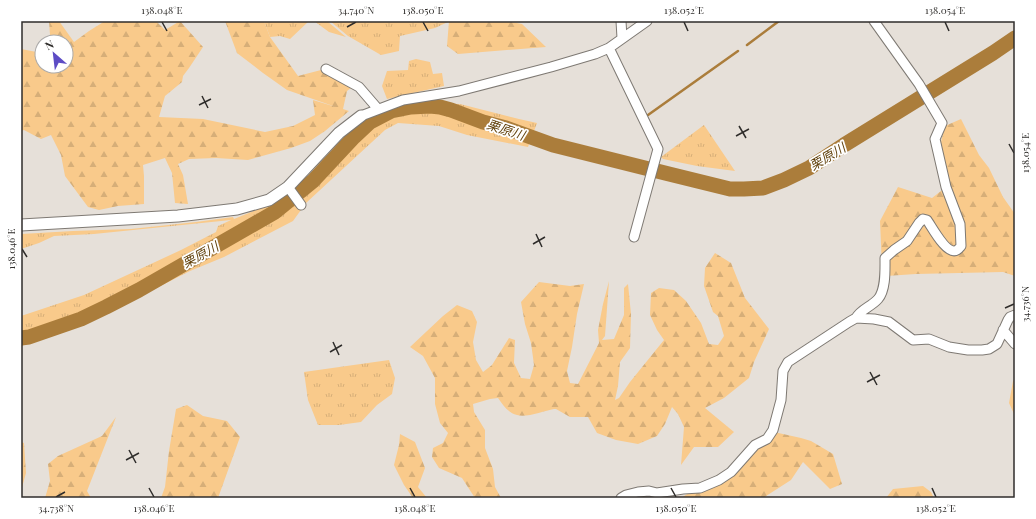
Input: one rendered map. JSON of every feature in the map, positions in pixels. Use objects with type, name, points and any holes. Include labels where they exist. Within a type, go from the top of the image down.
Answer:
[{"type":"street","points":[[621,21],[622,38]]},
{"type":"street","points":[[21,225],[178,216],[237,209],[269,200],[290,190],[339,133],[361,116],[403,100],[458,92],[551,68],[595,54],[609,48],[647,21]]},
{"type":"street","points":[[621,498],[638,492],[648,491],[657,493],[700,488],[719,480],[731,472],[755,445],[767,439],[773,430],[782,400],[783,371],[788,362],[856,318],[859,313],[878,298],[884,285],[885,258],[907,241],[923,219],[927,220],[944,245],[950,250],[956,251],[961,246],[960,224],[946,187],[935,139],[942,123],[919,84],[874,21]]},
{"type":"street","points":[[609,48],[658,149],[634,237]]},
{"type":"street","points":[[326,69],[359,87],[378,109]]},
{"type":"street","points":[[290,190],[300,205]]},
{"type":"street","points":[[856,318],[889,322],[913,340],[929,339],[948,347],[968,350],[989,349],[997,344],[1008,320],[1010,317],[1015,315]]},
{"type":"street","points":[[1003,330],[1015,344]]},
{"type":"green space","points":[[49,21],[59,21],[68,34],[50,34]]},
{"type":"green space","points":[[105,21],[156,21],[165,30],[180,21],[203,47],[183,76],[182,82],[165,96],[159,117],[203,119],[265,132],[293,126],[315,115],[313,100],[336,107],[287,90],[237,53],[225,21],[264,21],[270,37],[298,76],[321,70],[351,88],[347,91],[343,109],[349,111],[325,131],[310,141],[291,148],[248,160],[216,158],[189,159],[178,164],[183,175],[188,204],[175,203],[172,173],[165,158],[143,165],[144,204],[118,206],[99,210],[88,207],[65,176],[61,155],[51,135],[41,139],[24,130],[21,131],[21,49],[34,51],[34,74],[74,74],[74,42]]},
{"type":"green space","points":[[264,21],[309,21],[290,39],[280,36],[270,37]]},
{"type":"green space","points":[[314,21],[327,21],[346,37],[329,32]]},
{"type":"green space","points":[[330,21],[448,22],[435,28],[400,36],[399,51],[381,55],[348,36]]},
{"type":"green space","points":[[449,21],[507,21],[522,24],[546,47],[458,54],[447,46]]},
{"type":"green space","points":[[416,59],[430,62],[433,74],[442,73],[444,86],[387,99],[382,86],[387,71],[408,70],[409,61]]},
{"type":"green space","points":[[409,102],[460,104],[537,123],[528,147],[467,135],[439,126],[398,123],[385,130],[306,203],[293,221],[224,257],[190,271],[70,330],[21,346],[21,316],[84,295],[181,250],[216,232],[218,226],[231,220],[94,234],[54,236],[21,249],[21,234],[131,229],[233,217],[234,219],[278,201],[309,175],[351,131],[374,114]]},
{"type":"green space","points":[[961,119],[979,155],[989,168],[1003,197],[1015,214],[1015,276],[1003,272],[886,276],[882,268],[880,221],[898,187],[932,198],[946,187],[941,142],[945,126]]},
{"type":"green space","points":[[704,125],[735,171],[697,166],[663,159],[661,157]]},
{"type":"green space","points":[[715,253],[731,263],[745,298],[769,329],[754,362],[749,378],[724,398],[705,408],[734,432],[718,447],[694,447],[681,465],[684,427],[678,414],[672,407],[665,424],[657,436],[638,444],[616,440],[597,433],[588,417],[570,417],[556,409],[525,416],[514,414],[506,408],[498,398],[473,404],[474,412],[485,430],[485,448],[493,469],[495,487],[501,498],[475,498],[462,478],[439,468],[432,457],[433,448],[443,443],[448,433],[440,423],[435,404],[435,378],[423,356],[410,347],[457,305],[472,311],[477,322],[473,342],[476,360],[483,372],[492,365],[509,338],[515,340],[514,363],[521,378],[530,379],[534,365],[531,343],[525,324],[521,302],[539,282],[570,286],[584,284],[567,371],[570,383],[578,384],[599,343],[598,330],[609,281],[605,336],[602,340],[614,339],[624,315],[624,288],[628,284],[631,314],[630,348],[620,362],[615,400],[619,398],[664,340],[657,330],[650,315],[651,293],[659,288],[674,290],[686,301],[701,323],[709,344],[718,345],[724,336],[718,316],[713,312],[704,286],[705,268]]},
{"type":"green space","points":[[389,360],[395,378],[392,394],[377,405],[361,422],[339,425],[318,425],[308,400],[304,372]]},
{"type":"green space","points":[[1015,379],[1015,416],[1009,403],[1013,381]]},
{"type":"green space","points":[[187,405],[203,416],[227,421],[240,437],[218,498],[161,498],[165,487],[176,409]]},
{"type":"green space","points":[[116,417],[87,491],[91,498],[45,498],[50,481],[48,464],[58,456],[102,436]]},
{"type":"green space","points":[[774,432],[811,441],[833,454],[842,484],[830,489],[803,462],[791,480],[763,498],[681,498],[768,443]]},
{"type":"green space","points":[[400,434],[415,442],[425,468],[418,487],[427,498],[413,498],[404,485],[394,465]]},
{"type":"green space","points":[[21,442],[24,443],[26,473],[21,491]]},
{"type":"green space","points":[[923,486],[931,492],[934,498],[886,498],[893,489]]},
{"type":"waterway","points":[[747,45],[779,21]]},
{"type":"waterway","name":"栗原川","points":[[21,338],[29,337],[81,319],[106,307],[139,290],[275,212],[313,181],[370,122],[391,111],[411,107],[440,107],[553,145],[730,189],[763,188],[809,168],[1015,38]]},
{"type":"waterway","points":[[648,115],[738,51]]}]
